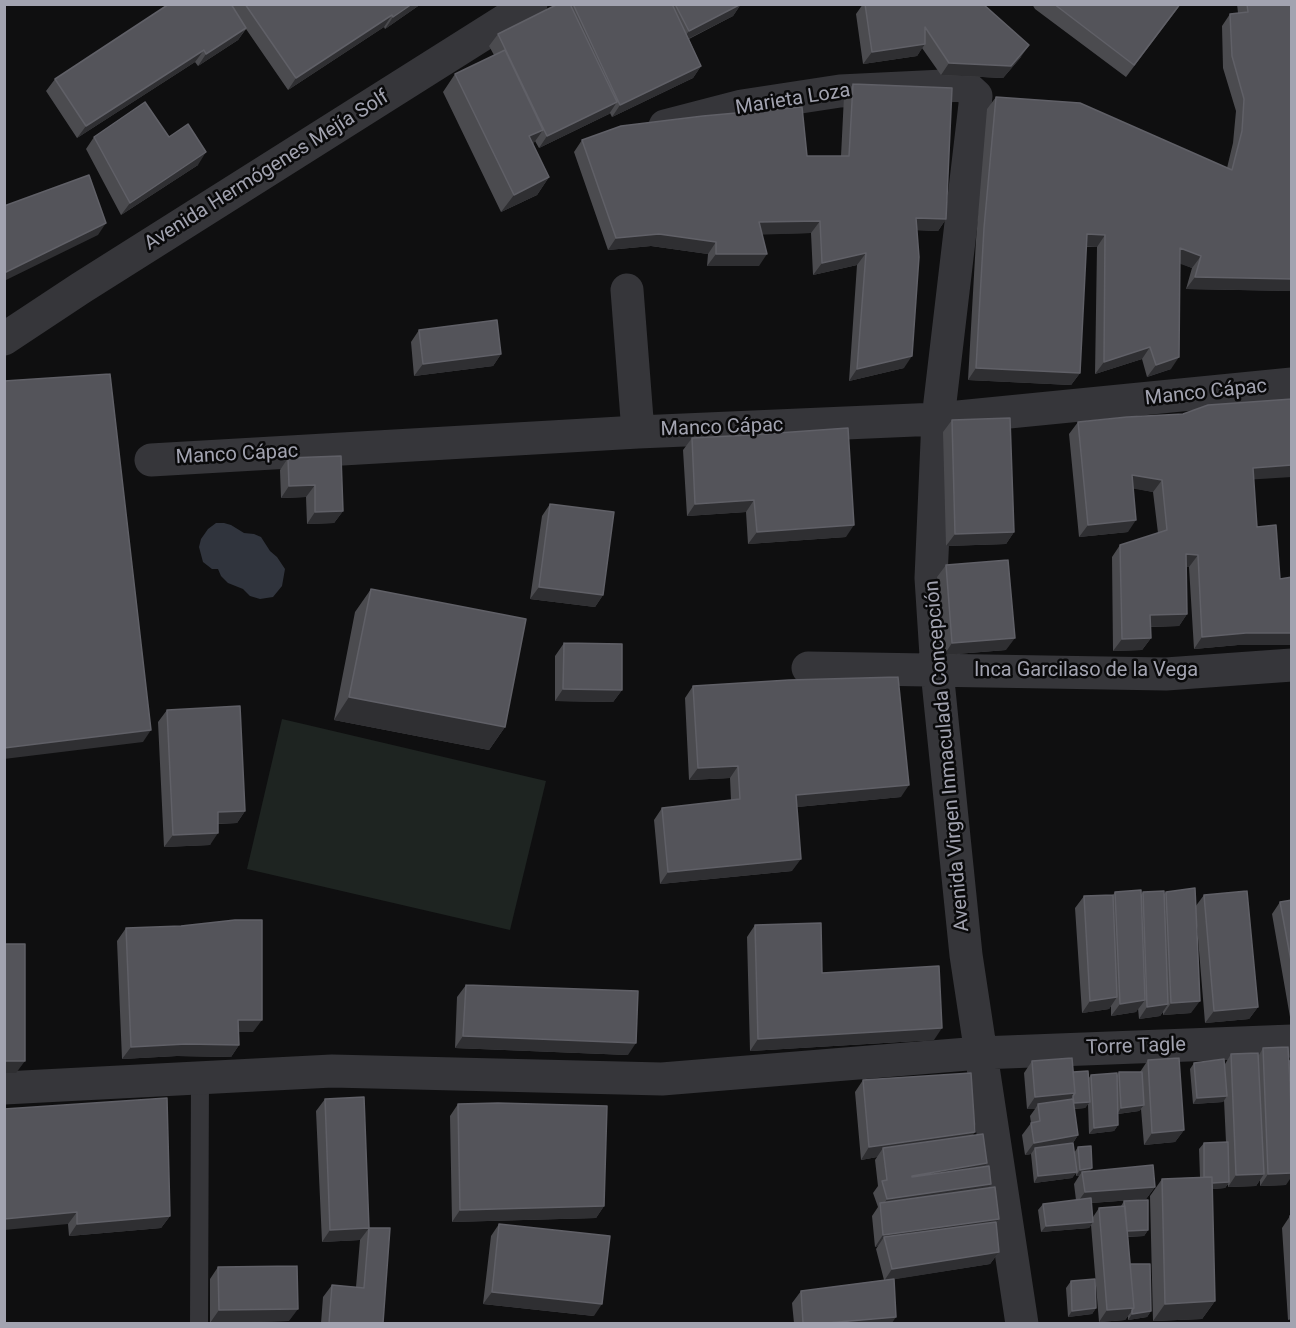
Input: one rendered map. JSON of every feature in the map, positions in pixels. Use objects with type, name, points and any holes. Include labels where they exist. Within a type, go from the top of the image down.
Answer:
[{"type":"street","name":"Avenida Hermógenes Mejía Solf","points":[[4,339],[531,4]]},
{"type":"street","name":"Marieta Loza","points":[[660,127],[742,106],[840,91],[964,85]]},
{"type":"street","name":"Avenida Virgen Inmaculada Concepción","points":[[964,85],[976,96],[938,419],[931,578],[937,671],[966,955],[1022,1323]]},
{"type":"street","points":[[627,290],[638,432]]},
{"type":"street","name":"Manco Cápac","points":[[151,460],[638,432],[938,419],[1292,384]]},
{"type":"street","name":"Inca Garcilaso de la Vega","points":[[808,668],[1166,674],[1292,665]]},
{"type":"street","name":"Torre Tagle","points":[[4,1089],[332,1071],[662,1079],[980,1053],[1292,1041]]},
{"type":"lane","points":[[199,1323],[200,1078]]},
{"type":"shaded area","points":[[216,523],[231,525],[244,533],[261,537],[277,557],[285,569],[282,586],[273,597],[260,599],[250,596],[243,589],[228,583],[218,569],[212,569],[203,562],[199,547],[201,539]]},
{"type":"shaded area","points":[[282,719],[546,781],[510,930],[247,869]]},
{"type":"building","points":[[169,4],[231,4],[246,28],[206,54],[204,50],[86,126],[55,79]]},
{"type":"building","points":[[245,4],[412,4],[296,78]]},
{"type":"building","points":[[558,4],[570,4],[617,102],[547,136],[498,34]]},
{"type":"building","points":[[573,4],[672,4],[701,66],[620,105]]},
{"type":"building","points":[[675,4],[741,4],[689,31]]},
{"type":"building","points":[[865,4],[983,4],[1029,45],[1011,66],[949,63],[925,27],[925,44],[872,52]]},
{"type":"building","points":[[1054,4],[1180,4],[1134,65]]},
{"type":"building","points":[[1247,4],[1292,4],[1292,279],[1195,277],[1201,256],[1180,248],[1179,357],[1156,365],[1150,347],[1104,362],[1105,235],[1087,234],[1080,373],[976,368],[984,228],[996,97],[1080,103],[1232,170],[1242,131],[1244,99],[1232,56],[1230,14],[1248,12]]},
{"type":"building","points":[[505,50],[543,130],[529,136],[549,177],[514,195],[455,74]]},
{"type":"building","points":[[853,84],[952,88],[946,219],[916,218],[919,257],[912,356],[857,369],[866,253],[822,263],[820,221],[759,222],[767,254],[716,254],[716,242],[659,234],[616,238],[582,140],[621,126],[802,107],[807,156],[849,156]]},
{"type":"building","points":[[145,102],[169,137],[188,124],[206,152],[130,203],[94,137]]},
{"type":"building","points":[[89,175],[106,223],[4,273],[4,206]]},
{"type":"building","points":[[497,320],[501,354],[423,364],[419,330]]},
{"type":"building","points":[[110,374],[151,730],[4,748],[4,381]]},
{"type":"building","points":[[1292,399],[1292,465],[1253,468],[1257,527],[1276,525],[1280,579],[1292,577],[1292,633],[1246,633],[1202,637],[1198,555],[1186,554],[1187,614],[1150,615],[1151,638],[1122,639],[1120,545],[1167,530],[1162,480],[1132,475],[1136,520],[1088,525],[1078,422],[1183,414],[1208,405]]},
{"type":"building","points":[[1010,418],[1014,532],[955,534],[952,420]]},
{"type":"building","points":[[848,428],[854,525],[757,532],[754,500],[695,504],[692,438]]},
{"type":"building","points":[[341,456],[343,511],[315,512],[315,485],[289,486],[288,458]]},
{"type":"building","points":[[550,504],[614,512],[603,595],[539,587]]},
{"type":"building","points":[[1008,560],[1015,638],[952,643],[946,565]]},
{"type":"building","points":[[371,589],[526,619],[505,727],[349,697]]},
{"type":"building","points":[[564,643],[622,644],[622,690],[563,689]]},
{"type":"building","points":[[898,677],[909,785],[796,795],[801,859],[668,872],[662,808],[740,799],[738,766],[698,768],[693,686]]},
{"type":"building","points":[[240,706],[245,811],[218,812],[218,833],[173,835],[167,710]]},
{"type":"building","points":[[1195,888],[1200,1001],[1171,1003],[1166,892]]},
{"type":"building","points":[[1141,890],[1145,1000],[1120,1004],[1115,892]]},
{"type":"building","points":[[1164,891],[1168,1004],[1147,1007],[1143,892]]},
{"type":"building","points":[[1247,891],[1258,1007],[1214,1011],[1204,895]]},
{"type":"building","points":[[1113,895],[1117,997],[1090,1001],[1084,896]]},
{"type":"building","points":[[1292,900],[1292,966],[1280,902]]},
{"type":"building","points":[[235,920],[262,920],[262,1020],[238,1020],[239,1045],[186,1044],[131,1047],[126,928],[181,926]]},
{"type":"building","points":[[821,923],[822,973],[939,966],[942,1028],[758,1039],[755,925]]},
{"type":"building","points":[[4,944],[25,944],[25,1061],[4,1061]]},
{"type":"building","points":[[466,985],[638,991],[636,1043],[463,1036]]},
{"type":"building","points":[[1288,1047],[1292,1173],[1268,1174],[1263,1048]]},
{"type":"building","points":[[1258,1053],[1264,1174],[1236,1175],[1231,1054]]},
{"type":"building","points":[[1072,1058],[1075,1093],[1035,1097],[1032,1061]]},
{"type":"building","points":[[1179,1058],[1184,1130],[1152,1133],[1148,1060]]},
{"type":"building","points":[[1224,1059],[1227,1096],[1197,1098],[1194,1063]]},
{"type":"building","points":[[1289,1061],[1292,1061],[1292,1111],[1291,1111]]},
{"type":"building","points":[[1088,1071],[1090,1102],[1074,1103],[1073,1072]]},
{"type":"building","points":[[1119,1072],[1142,1072],[1144,1105],[1121,1108]]},
{"type":"building","points":[[971,1073],[975,1132],[869,1147],[863,1080]]},
{"type":"building","points":[[1117,1073],[1118,1125],[1094,1128],[1091,1075]]},
{"type":"building","points":[[364,1097],[369,1228],[330,1230],[325,1099]]},
{"type":"building","points":[[167,1098],[170,1216],[77,1224],[77,1212],[4,1219],[4,1109]]},
{"type":"building","points":[[1073,1099],[1078,1135],[1034,1143],[1031,1123],[1040,1121],[1038,1104]]},
{"type":"building","points":[[458,1104],[607,1106],[604,1206],[460,1210]]},
{"type":"building","points":[[983,1134],[987,1163],[912,1177],[989,1166],[991,1184],[887,1199],[882,1181],[887,1180],[883,1148]]},
{"type":"building","points":[[1228,1142],[1229,1182],[1212,1183],[1212,1177],[1204,1177],[1204,1143]]},
{"type":"building","points":[[1073,1143],[1077,1172],[1038,1176],[1035,1148]]},
{"type":"building","points":[[1091,1146],[1092,1168],[1080,1170],[1078,1147]]},
{"type":"building","points":[[1153,1165],[1155,1187],[1085,1192],[1082,1172]]},
{"type":"building","points":[[1212,1177],[1215,1301],[1165,1304],[1162,1179]]},
{"type":"building","points":[[995,1187],[999,1219],[883,1235],[880,1203]]},
{"type":"building","points":[[1091,1198],[1093,1222],[1046,1226],[1043,1204]]},
{"type":"building","points":[[1148,1200],[1148,1230],[1127,1231],[1124,1201]]},
{"type":"building","points":[[1125,1206],[1134,1308],[1107,1310],[1099,1208]]},
{"type":"building","points":[[996,1222],[999,1252],[892,1269],[884,1237]]},
{"type":"building","points":[[499,1224],[610,1236],[602,1304],[492,1292]]},
{"type":"building","points":[[369,1228],[390,1228],[383,1323],[329,1323],[332,1285],[364,1288]]},
{"type":"building","points":[[1130,1264],[1150,1264],[1151,1311],[1132,1314],[1134,1308]]},
{"type":"building","points":[[297,1266],[298,1309],[219,1310],[218,1267]]},
{"type":"building","points":[[894,1279],[896,1317],[803,1323],[801,1291]]},
{"type":"building","points":[[1095,1279],[1096,1308],[1072,1311],[1071,1281]]}]
